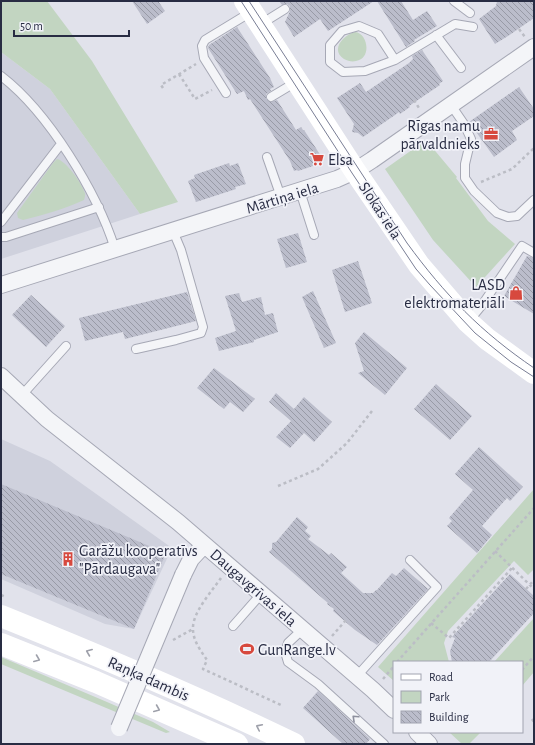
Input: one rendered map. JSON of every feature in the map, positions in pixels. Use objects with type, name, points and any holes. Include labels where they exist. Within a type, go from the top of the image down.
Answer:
[{"type":"main road","name":"Slokas iela","points":[[252,12],[355,171],[419,266],[468,322],[487,339],[534,373]]},
{"type":"main road","name":"Raņķa dambis","points":[[5,607],[100,656],[241,718],[294,744]]},
{"type":"main road","name":"Raņķa dambis","points":[[1,644],[96,682],[237,744]]},
{"type":"street","name":"Mārtiņa iela","points":[[1,285],[332,181],[355,171],[451,105],[529,42]]},
{"type":"street","name":"Daugavgrīvas iela","points":[[1,376],[47,419],[178,522],[262,593],[393,709]]},
{"type":"street","points":[[120,728],[183,575],[191,559],[204,545]]},
{"type":"street","points":[[418,733],[429,744]]},
{"type":"lane","points":[[454,1],[470,13]]},
{"type":"lane","points":[[226,93],[204,58],[202,46],[205,40],[252,12],[285,9]]},
{"type":"lane","points":[[395,60],[378,34],[359,26],[342,31],[330,45],[330,62],[343,72],[365,71],[395,60],[455,24],[473,27]]},
{"type":"lane","points":[[436,35],[461,68]]},
{"type":"lane","points":[[1,76],[14,86],[30,104],[61,144],[99,207],[107,224],[115,249]]},
{"type":"lane","points":[[271,96],[297,81]]},
{"type":"lane","points":[[451,105],[464,124],[471,139],[465,164],[465,178],[474,191],[497,213],[508,217],[517,216],[534,200]]},
{"type":"lane","points":[[1,222],[61,144]]},
{"type":"lane","points":[[267,156],[281,197]]},
{"type":"lane","points":[[300,191],[314,235]]},
{"type":"lane","points":[[1,236],[6,237],[99,207]]},
{"type":"lane","points":[[136,349],[201,333],[203,327],[181,250],[173,231]]},
{"type":"lane","points":[[468,322],[522,246],[534,253]]},
{"type":"lane","points":[[22,396],[66,346]]},
{"type":"lane","points":[[357,676],[437,587],[410,560]]},
{"type":"lane","points":[[233,626],[262,593]]},
{"type":"lane","points":[[303,629],[288,643],[285,652],[288,662],[318,684],[384,744]]},
{"type":"path","points":[[519,29],[529,42]]},
{"type":"path","points":[[163,88],[161,85],[204,58]]},
{"type":"path","points":[[179,74],[195,99],[221,85]]},
{"type":"path","points":[[492,178],[512,169],[534,148]]},
{"type":"path","points":[[278,486],[318,469],[347,443],[372,411]]},
{"type":"path","points":[[398,661],[534,508]]},
{"type":"path","points":[[494,552],[534,588]]},
{"type":"path","points":[[230,566],[199,610],[193,629],[197,643],[207,660],[202,670],[281,705]]},
{"type":"path","points":[[431,623],[449,638],[512,568]]},
{"type":"path","points":[[526,589],[534,580]]},
{"type":"path","points":[[1,595],[5,607]]},
{"type":"path","points":[[328,640],[346,620]]},
{"type":"path","points":[[170,641],[177,639],[193,629]]},
{"type":"path","points":[[523,669],[534,656]]},
{"type":"shaded area","points":[[1,52],[50,89],[140,214],[1,259]]},
{"type":"shaded area","name":"Garāžu kooperatīvs \"Pārdaugava\"","points":[[1,439],[50,461],[172,548],[134,629],[105,624],[1,579]]},
{"type":"green space","points":[[1,1],[47,1],[92,61],[178,202],[140,214],[50,89],[1,52]]},
{"type":"green space","points":[[355,32],[359,33],[363,37],[366,51],[361,59],[350,61],[344,59],[340,55],[338,47],[346,36]]},
{"type":"green space","points":[[426,140],[457,177],[456,178],[488,221],[515,244],[476,287],[433,240],[385,169]]},
{"type":"green space","points":[[57,159],[65,164],[77,177],[85,192],[84,200],[39,216],[23,220],[18,218],[17,213]]},
{"type":"green space","points":[[534,489],[534,569],[528,575],[514,561],[448,631],[444,643],[449,661],[393,661],[393,680],[378,667]]},
{"type":"green space","points":[[534,618],[534,672],[523,685],[523,661],[495,661]]},
{"type":"green space","points":[[1,657],[153,722],[170,732],[166,733],[1,664]]},
{"type":"green space","points":[[450,733],[480,733],[469,744],[462,744]]},
{"type":"building","points":[[132,1],[158,1],[165,11],[147,24]]},
{"type":"building","points":[[279,1],[374,1],[328,31],[320,19],[294,37],[285,22],[290,11],[290,6],[287,4],[282,5]]},
{"type":"building","points":[[377,1],[401,1],[413,20],[427,11],[437,26],[414,40],[415,41],[406,47]]},
{"type":"building","points":[[497,1],[534,1],[534,18],[495,44],[479,19],[496,6]]},
{"type":"building","points":[[237,27],[270,78],[274,87],[266,94],[266,99],[271,102],[277,100],[296,130],[301,127],[304,130],[321,156],[319,164],[294,171],[290,161],[250,99],[248,100],[244,91],[237,94],[208,48],[209,45]]},
{"type":"building","points":[[422,50],[443,81],[439,84],[440,85],[400,114],[399,112],[363,137],[358,133],[352,132],[354,124],[337,98],[360,83],[366,92],[409,63],[413,59],[412,56]]},
{"type":"building","points":[[519,87],[534,109],[534,116],[512,131],[517,140],[494,157],[469,122]]},
{"type":"building","points":[[229,163],[230,166],[238,163],[246,184],[235,187],[236,189],[196,202],[188,181],[195,178],[194,175]]},
{"type":"building","points":[[298,233],[307,262],[286,268],[277,239]]},
{"type":"building","points":[[527,256],[534,258],[534,314],[504,296]]},
{"type":"building","points":[[358,261],[372,303],[345,312],[332,270]]},
{"type":"building","points":[[313,291],[336,343],[324,348],[302,297]]},
{"type":"building","points":[[187,292],[196,321],[125,339],[123,332],[85,341],[79,318]]},
{"type":"building","points":[[239,293],[242,302],[261,297],[265,315],[273,313],[278,332],[254,340],[254,342],[219,351],[215,338],[236,331],[225,296]]},
{"type":"building","points":[[31,295],[65,326],[46,347],[12,315]]},
{"type":"building","points":[[364,332],[407,368],[385,395],[358,373],[364,371],[355,343]]},
{"type":"building","points":[[214,368],[255,399],[243,412],[230,402],[224,409],[197,388]]},
{"type":"building","points":[[436,384],[472,416],[450,440],[414,409]]},
{"type":"building","points":[[276,393],[294,409],[304,397],[332,422],[314,442],[304,433],[290,448],[276,437],[291,421],[269,402]]},
{"type":"building","points":[[479,447],[523,487],[510,501],[507,498],[482,526],[492,535],[477,553],[447,526],[452,521],[449,518],[473,490],[455,474]]},
{"type":"building","name":"Garāžu kooperatīvs \"Pārdaugava\"","points":[[1,484],[166,553],[134,629],[1,574]]},
{"type":"building","points":[[297,517],[308,527],[305,531],[311,536],[308,539],[329,555],[331,553],[347,567],[341,573],[363,593],[373,593],[392,573],[396,576],[404,568],[428,589],[377,645],[355,630],[333,611],[334,609],[327,604],[328,603],[269,552],[272,549],[272,543],[276,542]]},
{"type":"building","points":[[510,574],[534,596],[534,613],[490,661],[452,661],[450,651],[455,638],[452,637]]},
{"type":"building","points":[[318,691],[370,739],[366,744],[343,744],[303,708]]},
{"type":"tram line","points":[[241,1],[416,269],[475,333],[511,362],[534,377]]},
{"type":"tram line","points":[[249,1],[407,243],[421,262],[465,312],[497,341],[534,368]]},
{"type":"place","name":"Rīgas namu pārvaldnieks","points":[[491,134]]},
{"type":"place","name":"Elsa","points":[[317,159]]},
{"type":"place","name":"LASD elektromateriāli","points":[[516,293]]},
{"type":"place","name":"Garāžu kooperatīvs \"Pārdaugava\"","points":[[68,559]]},
{"type":"place","name":"GunRange.lv","points":[[247,649]]}]
